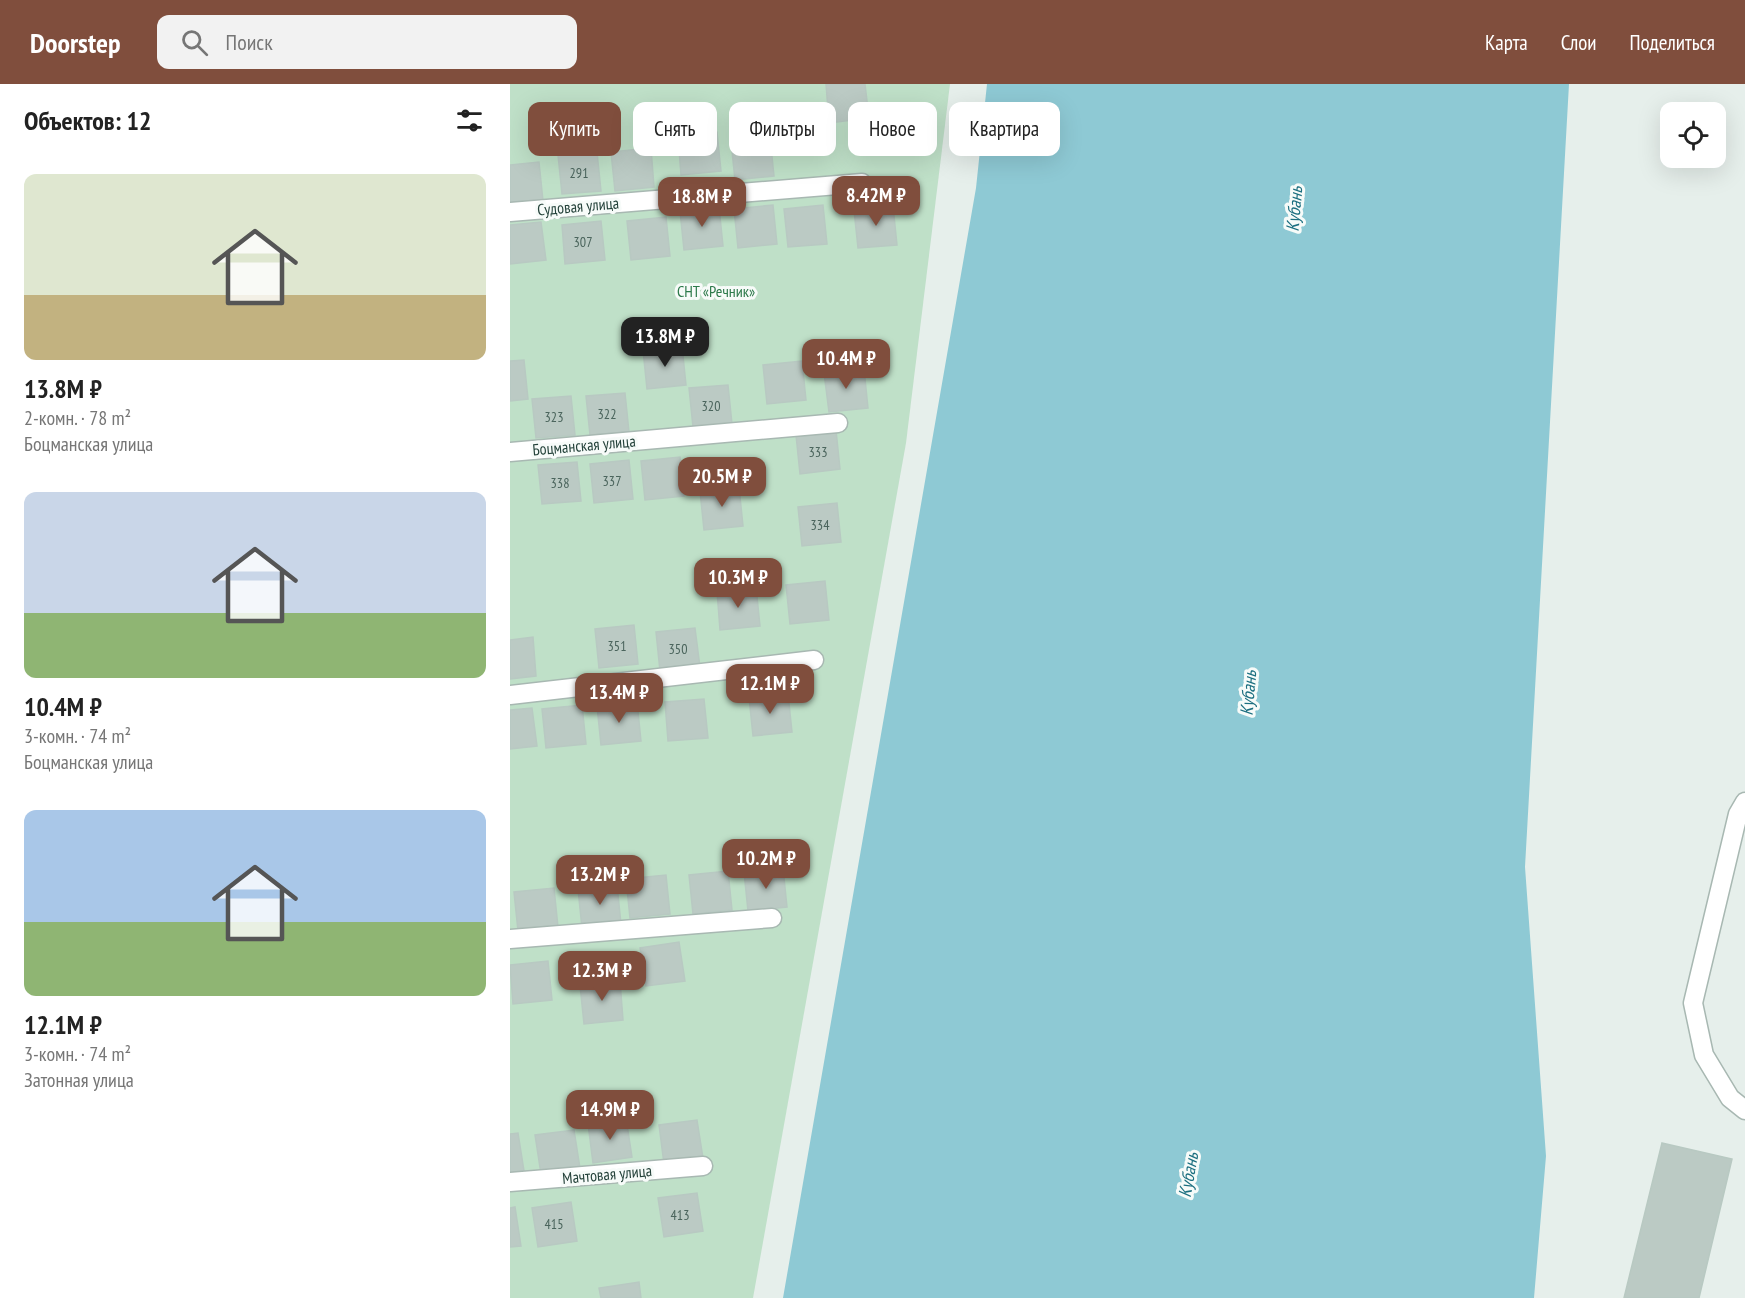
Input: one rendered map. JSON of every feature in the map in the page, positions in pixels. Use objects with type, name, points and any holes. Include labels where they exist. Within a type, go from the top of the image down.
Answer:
[{"type":"street","name":"Судовая улица","points":[[510,212],[862,183]]},
{"type":"street","name":"Боцманская улица","points":[[510,452],[837,423]]},
{"type":"street","points":[[510,695],[814,660]]},
{"type":"street","points":[[1745,802],[1738,814],[1693,1003],[1704,1055],[1730,1098],[1745,1110]]},
{"type":"street","points":[[510,939],[772,918]]},
{"type":"street","name":"Мачтовая улица","points":[[510,1182],[703,1166]]},
{"type":"green space","name":"СНТ «Речник»","points":[[510,84],[950,84],[906,443],[753,1298],[510,1298]]},
{"type":"water","name":"Кубань","points":[[987,84],[1569,84],[1525,867],[1546,1156],[1534,1298],[783,1298],[976,188],[979,156],[1060,156],[1060,102],[985,102]]},
{"type":"building","points":[[826,84],[865,84],[867,102],[848,102],[848,121],[836,122],[836,102],[827,102]]},
{"type":"building","points":[[717,132],[721,171],[681,175],[680,156],[717,156]]},
{"type":"building","points":[[633,150],[633,156],[652,156],[654,187],[615,191],[611,156],[621,156],[621,151]]},
{"type":"building","points":[[558,156],[597,156],[601,191],[562,194]]},
{"type":"building","points":[[733,156],[772,156],[774,176],[735,180]]},
{"type":"building","points":[[539,162],[543,201],[510,204],[510,165]]},
{"type":"building","points":[[773,205],[777,244],[738,248],[734,209]]},
{"type":"building","points":[[823,205],[827,244],[788,247],[784,209]]},
{"type":"building","points":[[893,206],[897,245],[858,248],[854,210]]},
{"type":"building","points":[[719,207],[723,246],[684,250],[680,211]]},
{"type":"building","points":[[666,217],[670,256],[631,260],[627,221]]},
{"type":"building","points":[[601,221],[605,260],[565,264],[562,225]]},
{"type":"building","points":[[541,222],[546,260],[510,264],[510,225]]},
{"type":"building","points":[[682,346],[686,385],[647,389],[643,350]]},
{"type":"building","points":[[524,360],[528,399],[510,401],[510,361]]},
{"type":"building","points":[[802,361],[806,400],[767,404],[763,365]]},
{"type":"building","points":[[864,369],[868,408],[829,412],[824,373]]},
{"type":"building","points":[[728,385],[732,424],[693,427],[689,388]]},
{"type":"building","points":[[625,393],[629,432],[590,435],[586,396]]},
{"type":"building","points":[[571,396],[575,435],[536,438],[532,399]]},
{"type":"building","points":[[836,430],[840,469],[800,474],[796,435]]},
{"type":"building","points":[[680,457],[684,496],[645,500],[641,461]]},
{"type":"building","points":[[629,460],[633,499],[594,503],[590,464]]},
{"type":"building","points":[[577,462],[581,501],[542,504],[538,465]]},
{"type":"building","points":[[739,487],[743,526],[704,530],[700,491]]},
{"type":"building","points":[[837,503],[841,542],[802,546],[798,507]]},
{"type":"building","points":[[825,581],[829,620],[790,624],[786,585]]},
{"type":"building","points":[[756,587],[760,626],[720,630],[717,591]]},
{"type":"building","points":[[634,625],[638,664],[599,668],[595,629]]},
{"type":"building","points":[[695,628],[700,667],[660,671],[656,632]]},
{"type":"building","points":[[533,637],[536,676],[510,679],[510,640]]},
{"type":"building","points":[[788,694],[792,732],[753,736],[749,697]]},
{"type":"building","points":[[704,699],[708,738],[668,741],[665,702]]},
{"type":"building","points":[[637,702],[641,741],[601,745],[597,706]]},
{"type":"building","points":[[582,705],[586,744],[546,748],[542,709]]},
{"type":"building","points":[[532,708],[537,746],[510,749],[510,710]]},
{"type":"building","points":[[783,868],[787,907],[748,911],[744,872]]},
{"type":"building","points":[[728,871],[732,910],[693,914],[689,875]]},
{"type":"building","points":[[666,875],[670,914],[630,918],[626,879]]},
{"type":"building","points":[[617,885],[621,924],[582,928],[578,889]]},
{"type":"building","points":[[554,888],[558,927],[518,931],[514,892]]},
{"type":"building","points":[[679,942],[685,981],[646,986],[640,948]]},
{"type":"building","points":[[548,961],[552,1000],[513,1004],[510,965]]},
{"type":"building","points":[[620,981],[623,1020],[584,1024],[580,985]]},
{"type":"building","points":[[626,1118],[632,1157],[593,1163],[588,1124]]},
{"type":"building","points":[[697,1120],[703,1158],[664,1164],[659,1125]]},
{"type":"building","points":[[574,1130],[580,1168],[541,1174],[535,1135]]},
{"type":"building","points":[[518,1133],[524,1171],[510,1174],[510,1134]]},
{"type":"building","points":[[1662,1143],[1732,1159],[1699,1298],[1624,1298]]},
{"type":"building","points":[[697,1193],[703,1231],[664,1237],[658,1198]]},
{"type":"building","points":[[571,1202],[577,1241],[538,1247],[532,1208]]},
{"type":"building","points":[[515,1207],[521,1246],[510,1247],[510,1208]]},
{"type":"building","points":[[639,1282],[641,1298],[601,1298],[599,1288]]}]
